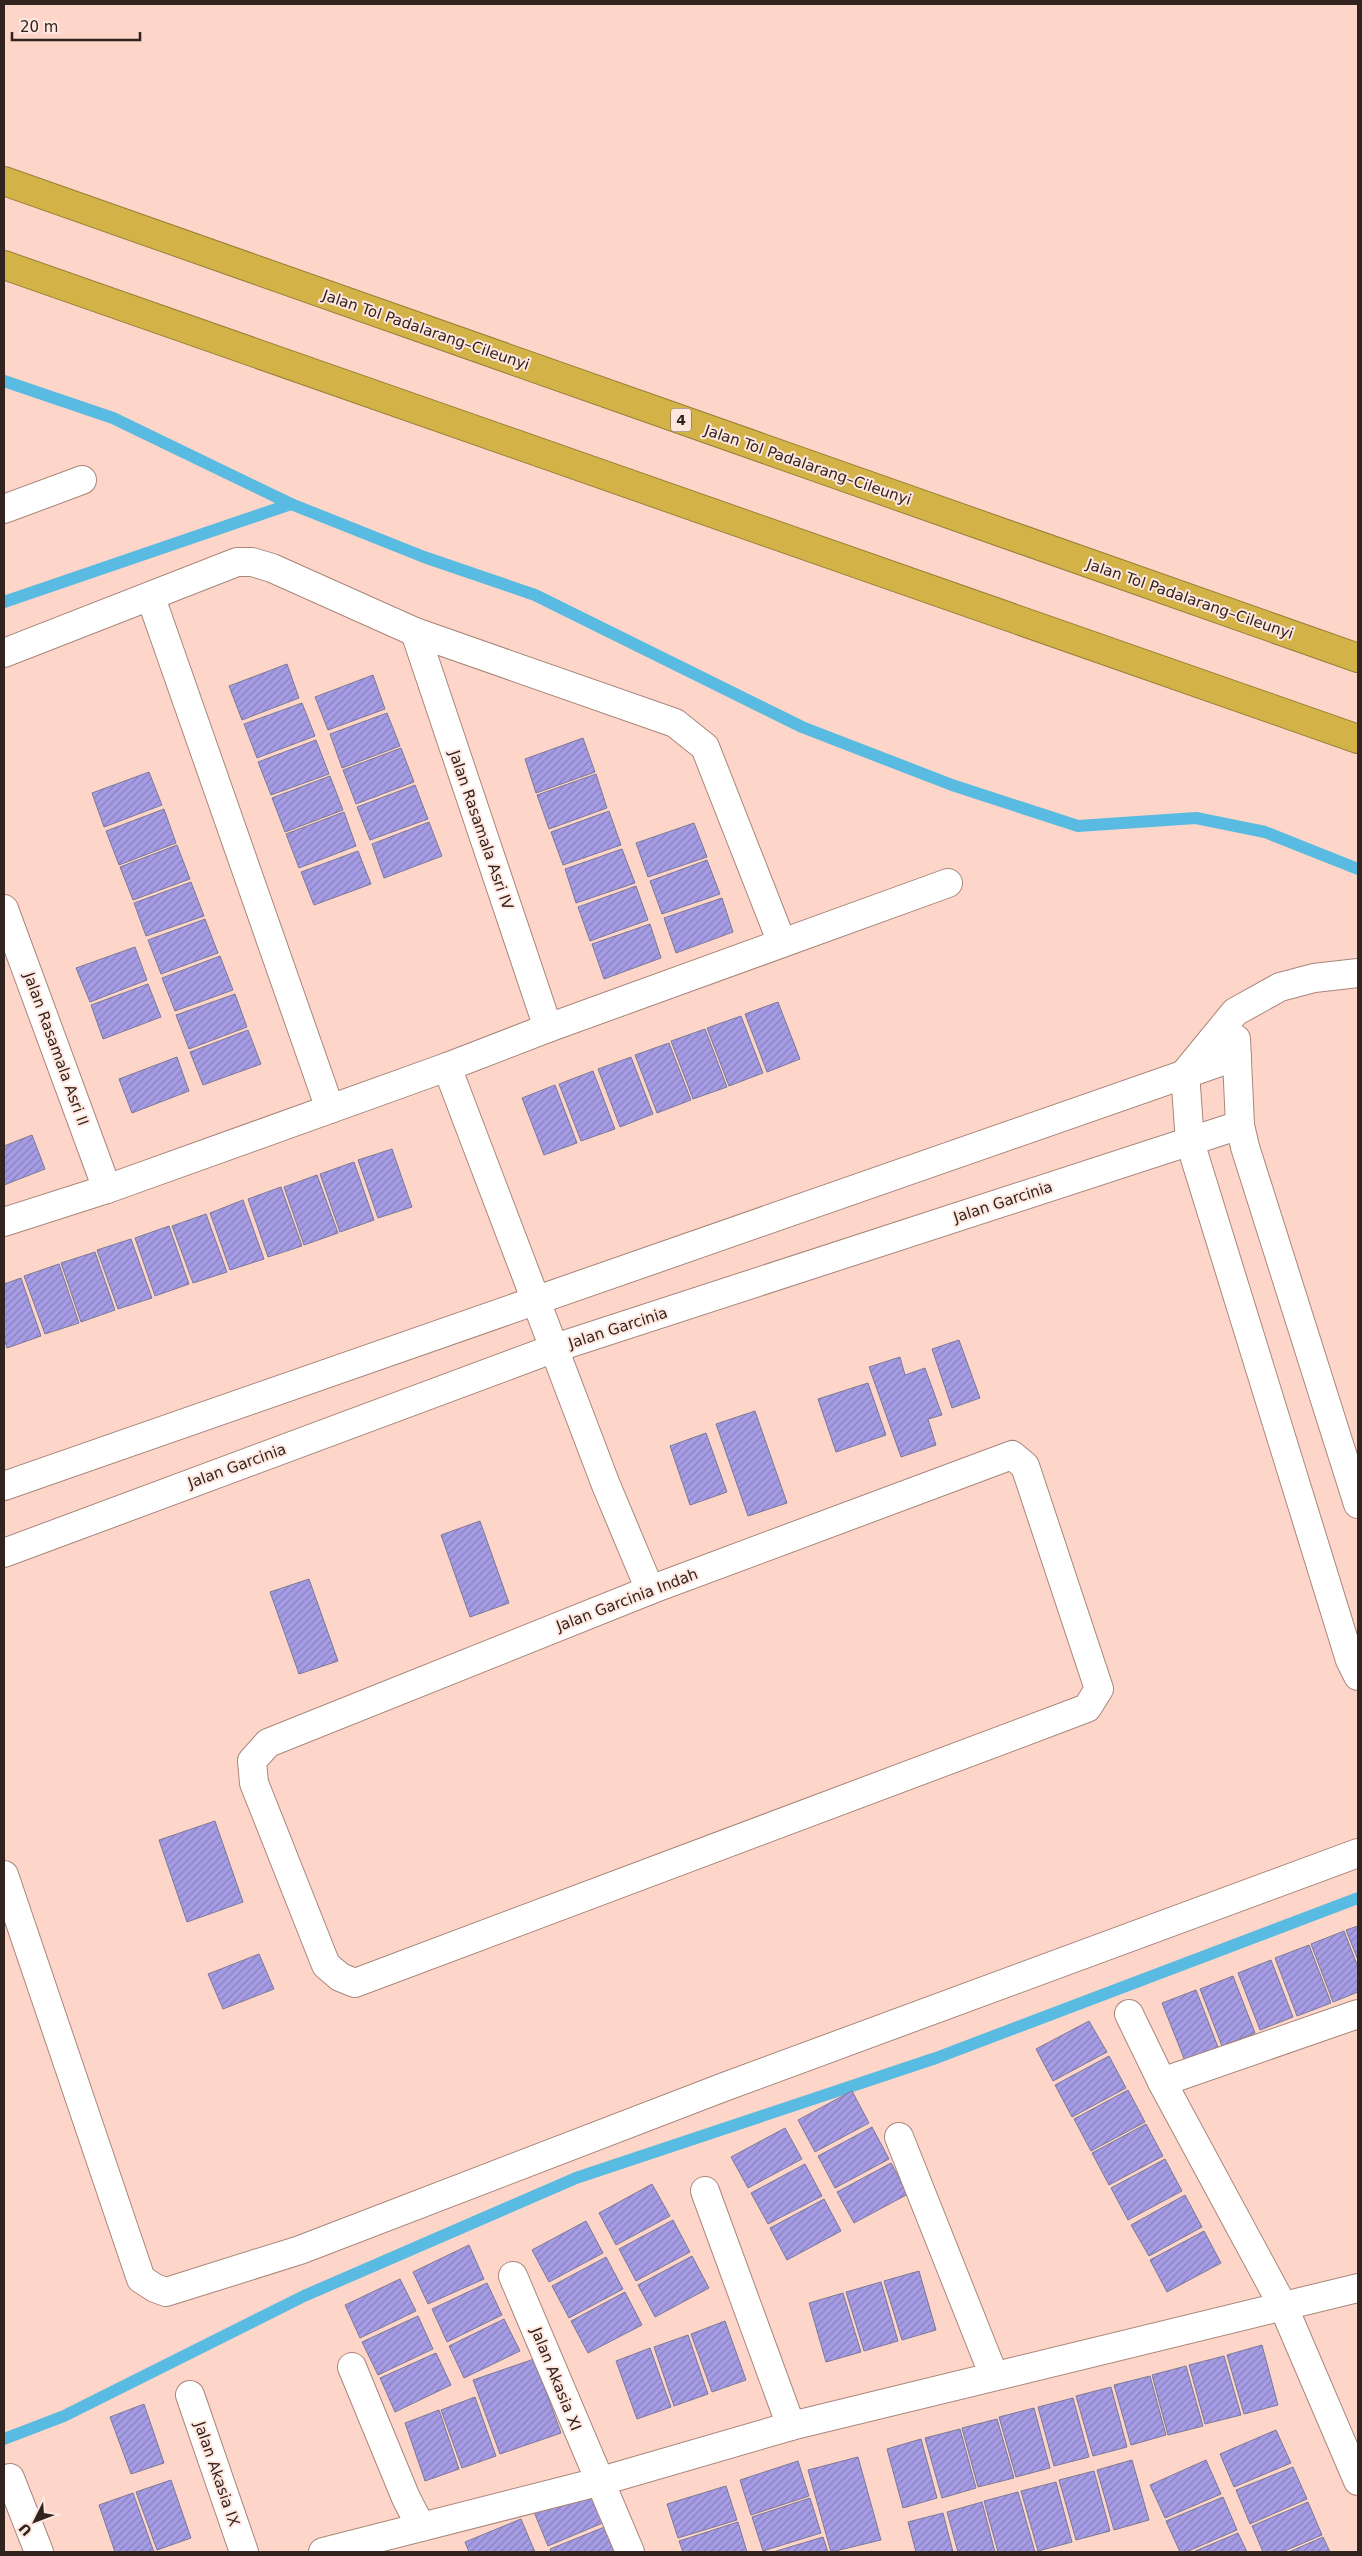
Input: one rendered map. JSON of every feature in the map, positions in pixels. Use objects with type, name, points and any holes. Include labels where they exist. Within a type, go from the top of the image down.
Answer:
[{"type":"highway","name":"Jalan Tol Padalarang–Cileunyi","points":[[4,181],[1358,658]]},
{"type":"highway","points":[[4,265],[1358,739]]},
{"type":"street","points":[[4,509],[82,480]]},
{"type":"street","points":[[4,653],[151,598],[238,562],[252,562],[272,568],[415,632],[675,723],[688,732],[705,747],[782,943]]},
{"type":"street","points":[[151,598],[330,1108]]},
{"type":"street","name":"Jalan Rasamala Asri IV","points":[[415,632],[548,1028]]},
{"type":"street","points":[[4,1222],[108,1189],[948,883]]},
{"type":"street","name":"Jalan Rasamala Asri II","points":[[4,908],[108,1189]]},
{"type":"street","points":[[1358,972],[1314,978],[1280,987],[1235,1012],[1185,1073],[1190,1142],[1347,1651],[1358,1676]]},
{"type":"street","points":[[1235,1012],[1240,1125],[1358,1504]]},
{"type":"street","points":[[4,1486],[1237,1056]]},
{"type":"street","points":[[447,1067],[606,1485],[650,1590]]},
{"type":"street","name":"Jalan Garcinia","points":[[4,1553],[555,1348],[1240,1125]]},
{"type":"street","name":"Jalan Garcinia Indah","points":[[1012,1455],[1025,1466],[1099,1689],[1087,1708],[1069,1716],[355,1983],[340,1977],[326,1965],[254,1783],[252,1761],[268,1744],[650,1590],[1012,1455]]},
{"type":"street","points":[[4,1875],[141,2279],[155,2288],[166,2292],[300,2250],[724,2087],[1358,1853]]},
{"type":"street","points":[[1129,2014],[1162,2082],[1284,2308],[1358,2481]]},
{"type":"street","points":[[1162,2082],[1358,2014]]},
{"type":"street","points":[[899,2137],[994,2376]]},
{"type":"street","points":[[705,2191],[791,2426]]},
{"type":"street","name":"Jalan Akasia XI","points":[[513,2276],[598,2482],[630,2552]]},
{"type":"street","points":[[322,2552],[598,2482],[791,2426],[1284,2308],[1358,2288]]},
{"type":"street","points":[[352,2367],[406,2498],[421,2527]]},
{"type":"street","name":"Jalan Akasia IX","points":[[190,2396],[244,2552]]},
{"type":"street","points":[[10,2478],[39,2552]]},
{"type":"building","points":[[287,664],[299,698],[242,720],[229,686]]},
{"type":"building","points":[[373,675],[385,709],[328,730],[315,697]]},
{"type":"building","points":[[302,703],[315,736],[257,758],[244,724]]},
{"type":"building","points":[[387,713],[400,746],[342,768],[330,734]]},
{"type":"building","points":[[583,738],[595,772],[536,793],[525,759]]},
{"type":"building","points":[[316,740],[329,774],[271,795],[258,762]]},
{"type":"building","points":[[401,748],[414,782],[356,804],[343,770]]},
{"type":"building","points":[[149,772],[162,805],[104,827],[92,793]]},
{"type":"building","points":[[596,774],[607,808],[549,829],[537,795]]},
{"type":"building","points":[[330,776],[343,810],[285,832],[272,798]]},
{"type":"building","points":[[415,785],[428,819],[370,840],[357,807]]},
{"type":"building","points":[[164,809],[176,843],[119,865],[106,831]]},
{"type":"building","points":[[609,811],[621,845],[563,865],[551,832]]},
{"type":"building","points":[[344,812],[356,846],[299,868],[286,834]]},
{"type":"building","points":[[429,822],[442,856],[384,878],[372,844]]},
{"type":"building","points":[[694,823],[707,857],[648,877],[636,843]]},
{"type":"building","points":[[177,845],[190,879],[133,900],[120,867]]},
{"type":"building","points":[[622,849],[635,883],[576,903],[565,869]]},
{"type":"building","points":[[358,851],[371,884],[314,905],[301,872]]},
{"type":"building","points":[[707,860],[720,894],[662,914],[650,881]]},
{"type":"building","points":[[191,882],[204,916],[146,936],[134,903]]},
{"type":"building","points":[[636,886],[648,920],[590,941],[578,907]]},
{"type":"building","points":[[722,898],[733,932],[676,953],[664,918]]},
{"type":"building","points":[[205,919],[218,953],[161,974],[148,940]]},
{"type":"building","points":[[650,924],[661,958],[604,979],[592,944]]},
{"type":"building","points":[[135,947],[147,980],[90,1002],[76,968]]},
{"type":"building","points":[[220,956],[233,990],[175,1011],[162,978]]},
{"type":"building","points":[[148,984],[161,1017],[103,1039],[91,1005]]},
{"type":"building","points":[[235,994],[247,1027],[189,1049],[176,1015]]},
{"type":"building","points":[[778,1002],[800,1059],[767,1072],[745,1014]]},
{"type":"building","points":[[741,1016],[763,1073],[729,1086],[707,1028]]},
{"type":"building","points":[[705,1029],[727,1087],[693,1099],[671,1041]]},
{"type":"building","points":[[248,1030],[261,1064],[203,1085],[190,1052]]},
{"type":"building","points":[[669,1043],[691,1100],[657,1113],[635,1055]]},
{"type":"building","points":[[177,1057],[189,1091],[132,1113],[119,1079]]},
{"type":"building","points":[[631,1057],[653,1114],[620,1127],[598,1069]]},
{"type":"building","points":[[593,1071],[615,1129],[581,1141],[559,1084]]},
{"type":"building","points":[[555,1085],[577,1143],[544,1155],[522,1098]]},
{"type":"building","points":[[32,1135],[45,1169],[4,1185],[4,1146]]},
{"type":"building","points":[[392,1149],[412,1207],[378,1218],[358,1160]]},
{"type":"building","points":[[354,1162],[374,1220],[340,1232],[320,1174]]},
{"type":"building","points":[[317,1175],[338,1233],[304,1245],[284,1187]]},
{"type":"building","points":[[281,1187],[302,1246],[268,1257],[248,1199]]},
{"type":"building","points":[[243,1200],[264,1259],[230,1270],[210,1213]]},
{"type":"building","points":[[206,1214],[227,1272],[193,1283],[172,1226]]},
{"type":"building","points":[[169,1226],[189,1284],[155,1296],[135,1238]]},
{"type":"building","points":[[131,1239],[152,1298],[118,1309],[97,1250]]},
{"type":"building","points":[[95,1252],[115,1310],[81,1322],[61,1263]]},
{"type":"building","points":[[59,1264],[79,1323],[45,1334],[24,1276]]},
{"type":"building","points":[[21,1278],[41,1336],[7,1348],[4,1338],[4,1284]]},
{"type":"building","points":[[959,1340],[980,1398],[952,1408],[932,1349]]},
{"type":"building","points":[[900,1357],[905,1375],[925,1368],[942,1415],[928,1419],[936,1445],[901,1457],[869,1367]]},
{"type":"building","points":[[868,1383],[886,1435],[836,1452],[818,1399]]},
{"type":"building","points":[[755,1411],[787,1503],[748,1516],[716,1424]]},
{"type":"building","points":[[706,1433],[727,1492],[690,1505],[670,1446]]},
{"type":"building","points":[[480,1521],[509,1603],[470,1617],[441,1535]]},
{"type":"building","points":[[309,1579],[338,1661],[299,1674],[270,1592]]},
{"type":"building","points":[[215,1821],[243,1902],[187,1922],[159,1840]]},
{"type":"building","points":[[1358,1926],[1358,1960],[1346,1930]]},
{"type":"building","points":[[1344,1931],[1358,1967],[1358,1992],[1333,2002],[1311,1944]]},
{"type":"building","points":[[1309,1945],[1331,2003],[1297,2016],[1275,1958]]},
{"type":"building","points":[[259,1954],[274,1989],[223,2009],[208,1974]]},
{"type":"building","points":[[1271,1960],[1293,2017],[1260,2030],[1238,1973]]},
{"type":"building","points":[[1233,1976],[1255,2033],[1222,2046],[1200,1989]]},
{"type":"building","points":[[1196,1990],[1218,2047],[1185,2061],[1162,2003]]},
{"type":"building","points":[[1089,2021],[1107,2052],[1053,2081],[1036,2049]]},
{"type":"building","points":[[1109,2056],[1126,2088],[1072,2117],[1055,2085]]},
{"type":"building","points":[[1128,2090],[1145,2122],[1091,2151],[1074,2119]]},
{"type":"building","points":[[852,2091],[869,2123],[815,2152],[798,2120]]},
{"type":"building","points":[[1146,2124],[1163,2156],[1109,2185],[1092,2153]]},
{"type":"building","points":[[872,2127],[889,2159],[835,2188],[818,2156]]},
{"type":"building","points":[[785,2128],[802,2159],[748,2188],[731,2157]]},
{"type":"building","points":[[1165,2159],[1182,2191],[1128,2220],[1111,2188]]},
{"type":"building","points":[[891,2163],[908,2194],[854,2223],[837,2192]]},
{"type":"building","points":[[805,2164],[822,2196],[768,2224],[751,2193]]},
{"type":"building","points":[[652,2184],[670,2216],[616,2245],[599,2213]]},
{"type":"building","points":[[1185,2195],[1202,2227],[1149,2256],[1131,2225]]},
{"type":"building","points":[[824,2199],[841,2231],[787,2260],[770,2228]]},
{"type":"building","points":[[673,2220],[690,2252],[636,2281],[619,2249]]},
{"type":"building","points":[[586,2221],[603,2253],[549,2282],[532,2250]]},
{"type":"building","points":[[1204,2231],[1221,2263],[1167,2292],[1150,2260]]},
{"type":"building","points":[[469,2245],[484,2279],[428,2304],[413,2272]]},
{"type":"building","points":[[692,2256],[709,2288],[655,2317],[638,2285]]},
{"type":"building","points":[[606,2257],[623,2289],[569,2318],[552,2286]]},
{"type":"building","points":[[919,2271],[936,2330],[902,2340],[884,2281]]},
{"type":"building","points":[[400,2279],[416,2311],[360,2338],[345,2305]]},
{"type":"building","points":[[881,2282],[898,2341],[864,2351],[846,2292]]},
{"type":"building","points":[[487,2283],[502,2315],[447,2342],[432,2309]]},
{"type":"building","points":[[625,2292],[642,2325],[588,2353],[571,2321]]},
{"type":"building","points":[[843,2293],[861,2352],[826,2362],[809,2303]]},
{"type":"building","points":[[418,2316],[433,2349],[378,2375],[362,2342]]},
{"type":"building","points":[[504,2319],[520,2351],[464,2378],[449,2346]]},
{"type":"building","points":[[725,2321],[746,2380],[712,2392],[691,2334]]},
{"type":"building","points":[[688,2335],[708,2394],[674,2406],[654,2347]]},
{"type":"building","points":[[1262,2345],[1278,2405],[1244,2414],[1227,2355]]},
{"type":"building","points":[[650,2348],[671,2407],[637,2419],[616,2361]]},
{"type":"building","points":[[436,2353],[451,2385],[395,2412],[380,2378]]},
{"type":"building","points":[[1224,2356],[1241,2415],[1205,2424],[1189,2365]]},
{"type":"building","points":[[534,2359],[561,2433],[500,2454],[473,2380]]},
{"type":"building","points":[[1186,2366],[1203,2426],[1168,2435],[1152,2375]]},
{"type":"building","points":[[1150,2376],[1166,2435],[1131,2445],[1114,2385]]},
{"type":"building","points":[[1111,2387],[1127,2447],[1093,2456],[1076,2396]]},
{"type":"building","points":[[475,2397],[496,2456],[462,2468],[441,2410]]},
{"type":"building","points":[[1073,2398],[1089,2457],[1054,2466],[1038,2407]]},
{"type":"building","points":[[144,2404],[164,2463],[131,2474],[110,2417]]},
{"type":"building","points":[[1034,2408],[1050,2468],[1016,2477],[999,2417]]},
{"type":"building","points":[[439,2410],[459,2469],[425,2481],[405,2423]]},
{"type":"building","points":[[997,2419],[1014,2478],[978,2487],[962,2428]]},
{"type":"building","points":[[960,2429],[976,2488],[942,2498],[925,2438]]},
{"type":"building","points":[[1276,2430],[1291,2463],[1234,2487],[1220,2454]]},
{"type":"building","points":[[921,2439],[937,2498],[903,2508],[887,2449]]},
{"type":"building","points":[[858,2457],[881,2540],[831,2552],[808,2470]]},
{"type":"building","points":[[1132,2460],[1149,2520],[1114,2530],[1097,2470]]},
{"type":"building","points":[[1206,2460],[1221,2494],[1165,2518],[1150,2485]]},
{"type":"building","points":[[798,2461],[809,2496],[751,2515],[740,2480]]},
{"type":"building","points":[[1293,2467],[1307,2499],[1250,2524],[1236,2490]]},
{"type":"building","points":[[1094,2471],[1110,2531],[1076,2540],[1059,2480]]},
{"type":"building","points":[[171,2480],[191,2538],[157,2550],[136,2492]]},
{"type":"building","points":[[1056,2482],[1072,2542],[1038,2551],[1021,2491]]},
{"type":"building","points":[[726,2486],[737,2520],[678,2538],[667,2504]]},
{"type":"building","points":[[592,2489],[605,2522],[548,2546],[534,2512]]},
{"type":"building","points":[[1018,2492],[1035,2552],[998,2552],[984,2501]]},
{"type":"building","points":[[133,2493],[154,2552],[115,2552],[99,2505]]},
{"type":"building","points":[[1223,2497],[1237,2530],[1186,2552],[1180,2552],[1166,2521]]},
{"type":"building","points":[[810,2498],[821,2533],[763,2551],[752,2517]]},
{"type":"building","points":[[982,2502],[995,2552],[958,2552],[947,2512]]},
{"type":"building","points":[[1308,2502],[1322,2535],[1282,2552],[1263,2552],[1252,2526]]},
{"type":"building","points":[[943,2513],[953,2552],[916,2552],[908,2522]]},
{"type":"building","points":[[521,2519],[535,2552],[469,2552],[465,2542]]},
{"type":"building","points":[[738,2522],[747,2552],[683,2552],[679,2541]]},
{"type":"building","points":[[607,2526],[618,2552],[551,2552],[550,2549]]},
{"type":"building","points":[[1238,2533],[1247,2552],[1193,2552]]},
{"type":"building","points":[[823,2537],[828,2552],[773,2552]]},
{"type":"building","points":[[1323,2537],[1330,2552],[1289,2552]]},
{"type":"waterway","points":[[4,381],[113,418],[291,504],[424,557],[535,595],[802,727],[952,785],[1078,826],[1196,818],[1265,832],[1358,869]]},
{"type":"waterway","points":[[4,602],[291,504]]},
{"type":"waterway","points":[[4,2439],[64,2416],[304,2296],[576,2178],[936,2058],[1358,1898]]}]
